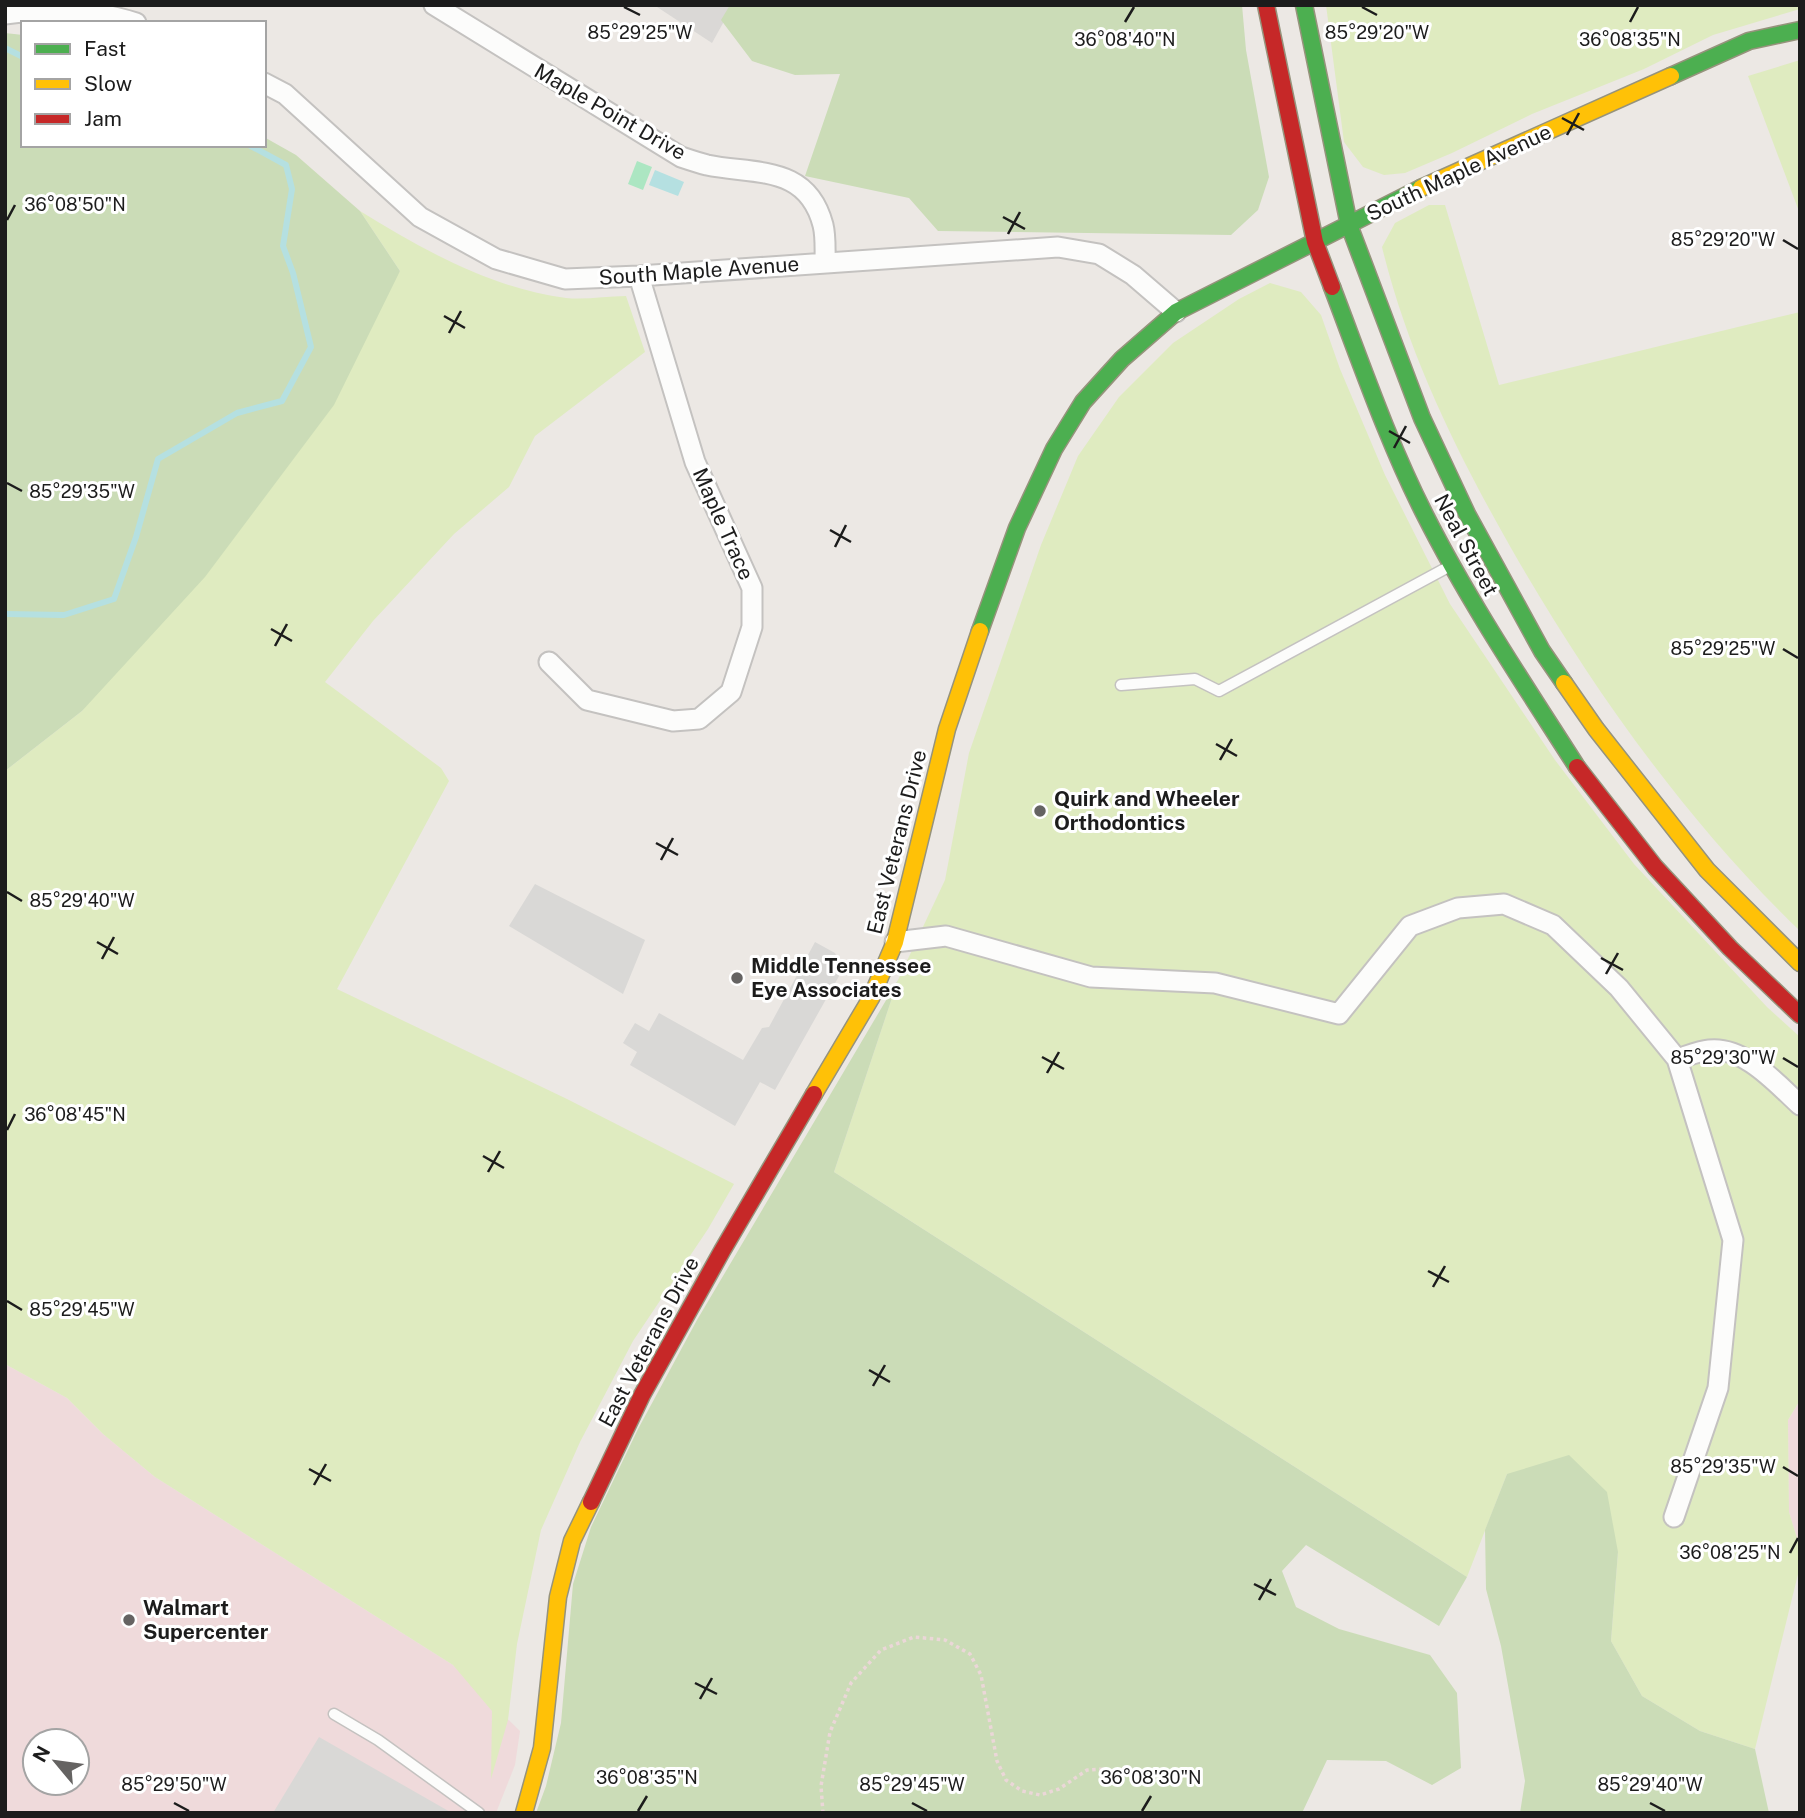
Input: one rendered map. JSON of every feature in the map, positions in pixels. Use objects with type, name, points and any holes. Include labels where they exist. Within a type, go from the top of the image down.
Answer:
[{"type":"street","name":"Maple Point Drive","points":[[434,5],[681,157],[708,165],[773,173],[796,185],[816,206],[823,227],[825,263]]},
{"type":"street","name":"Neal Street","points":[[1266,5],[1315,242],[1375,401],[1424,513],[1473,604],[1586,781],[1655,867],[1730,948],[1800,1015]]},
{"type":"street","name":"Neal Street","points":[[1304,5],[1349,225],[1422,418],[1467,514],[1542,651],[1597,729],[1707,870],[1800,962]]},
{"type":"street","points":[[5,14],[43,9],[113,15],[130,21]]},
{"type":"street","name":"South Maple Avenue","points":[[1315,242],[1450,174],[1749,41],[1800,30]]},
{"type":"street","name":"South Maple Avenue","points":[[266,84],[285,94],[420,217],[496,259],[565,279],[1058,247],[1099,254],[1133,275],[1176,312]]},
{"type":"street","name":"East Veterans Drive","points":[[524,1813],[542,1748],[558,1597],[572,1541],[642,1395],[722,1251],[871,998],[895,942],[947,729],[1017,528],[1054,449],[1083,402],[1122,359],[1176,312],[1315,242]]},
{"type":"street","name":"Maple Trace","points":[[549,662],[587,700],[673,721],[699,719],[731,692],[752,627],[752,588],[695,461],[639,276]]},
{"type":"street","points":[[895,942],[946,936],[1091,977],[1215,983],[1339,1014],[1410,926],[1458,908],[1504,904],[1553,925],[1619,988],[1677,1059],[1733,1240],[1718,1388],[1674,1517]]},
{"type":"street","points":[[1677,1059],[1710,1049],[1735,1054],[1766,1074],[1800,1105]]},
{"type":"lane","points":[[1121,685],[1195,679],[1219,691],[1452,565]]},
{"type":"lane","points":[[334,1714],[378,1740],[480,1813]]},
{"type":"path","points":[[823,1813],[821,1786],[830,1732],[851,1683],[881,1650],[914,1637],[945,1640],[970,1654],[981,1675],[997,1761],[1006,1780],[1014,1786],[1022,1791],[1040,1795],[1059,1789],[1087,1770],[1105,1769]]},
{"type":"shaded area","points":[[654,5],[733,5],[712,43]]},
{"type":"shaded area","points":[[535,884],[645,940],[623,994],[509,926]]},
{"type":"shaded area","points":[[815,942],[835,953],[843,969],[775,1090],[760,1082],[735,1126],[630,1065],[637,1052],[623,1043],[635,1023],[649,1031],[659,1013],[743,1060],[762,1028],[769,1027]]},
{"type":"shaded area","points":[[5,1364],[67,1398],[103,1434],[155,1477],[453,1665],[520,1731],[515,1765],[496,1813],[5,1813]]},
{"type":"shaded area","points":[[1800,1400],[1800,1548],[1789,1512],[1788,1420]]},
{"type":"shaded area","points":[[319,1737],[452,1813],[273,1813]]},
{"type":"green space","points":[[730,5],[1242,5],[1246,50],[1269,177],[1258,210],[1231,235],[938,231],[909,198],[805,176],[840,74],[795,75],[752,61],[721,20]]},
{"type":"green space","points":[[1326,5],[1800,5],[1800,9],[1713,35],[1644,69],[1532,114],[1405,173],[1384,175],[1363,167],[1344,142]]},
{"type":"green space","points":[[5,33],[21,35],[21,147],[266,147],[266,138],[296,155],[360,211],[400,271],[334,405],[205,577],[82,711],[5,771]]},
{"type":"green space","points":[[1800,60],[1800,214],[1748,76]]},
{"type":"green space","points":[[637,161],[652,167],[643,190],[628,184]]},
{"type":"green space","points":[[1429,205],[1445,205],[1499,385],[1800,312],[1800,931],[1717,844],[1642,750],[1607,701],[1541,600],[1453,439],[1420,364],[1382,247],[1395,223]]},
{"type":"green space","points":[[360,211],[433,253],[485,277],[512,286],[566,298],[626,296],[645,352],[535,436],[509,487],[454,534],[373,621],[325,682],[441,768],[449,781],[337,989],[567,1099],[734,1184],[708,1229],[633,1341],[580,1442],[541,1530],[517,1644],[508,1720],[491,1779],[492,1711],[453,1665],[155,1477],[103,1434],[67,1398],[5,1364],[5,771],[82,711],[400,271]]},
{"type":"green space","points":[[1270,283],[1301,292],[1321,315],[1340,369],[1385,475],[1450,604],[1555,760],[1634,864],[1767,1007],[1800,1037],[1800,1400],[1788,1420],[1789,1512],[1800,1548],[1800,1566],[1755,1749],[1700,1731],[1642,1696],[1611,1641],[1618,1552],[1507,1474],[1467,1577],[834,1172],[898,980],[945,880],[969,753],[1041,545],[1078,456],[1119,397],[1173,343],[1239,299]]},
{"type":"green space","points":[[898,980],[834,1172],[1467,1577],[1439,1626],[1306,1545],[1282,1571],[1296,1607],[1339,1629],[1430,1655],[1457,1693],[1461,1768],[1432,1785],[1386,1761],[1327,1760],[1302,1813],[536,1813],[546,1786],[561,1723],[573,1584],[591,1527],[638,1429],[697,1320]]},
{"type":"green space","points":[[1569,1455],[1607,1492],[1618,1552],[1611,1641],[1642,1696],[1700,1731],[1755,1749],[1769,1813],[1520,1813],[1525,1781],[1501,1646],[1486,1589],[1485,1530],[1507,1474]]},
{"type":"water","points":[[655,170],[684,182],[678,196],[649,185]]},
{"type":"waterway","points":[[5,48],[21,56]]},
{"type":"waterway","points":[[5,614],[64,615],[114,599],[136,537],[158,459],[237,413],[282,401],[311,347],[293,273],[283,246],[292,189],[286,165],[253,147]]},
{"type":"traffic: fast","points":[[1304,5],[1349,225],[1422,418],[1467,514],[1542,651],[1564,683]]},
{"type":"traffic: fast","points":[[1671,76],[1749,41],[1800,30]]},
{"type":"traffic: fast","points":[[980,631],[1017,528],[1054,449],[1083,402],[1122,359],[1176,312],[1421,188]]},
{"type":"traffic: fast","points":[[1332,287],[1387,431],[1425,515],[1478,611],[1577,767]]},
{"type":"traffic: slow","points":[[1421,188],[1671,76]]},
{"type":"traffic: slow","points":[[814,1094],[871,998],[895,942],[947,729],[980,631]]},
{"type":"traffic: slow","points":[[1564,683],[1596,729],[1707,870],[1800,963]]},
{"type":"traffic: slow","points":[[524,1813],[542,1748],[558,1597],[572,1541],[591,1502]]},
{"type":"traffic: jam","points":[[1266,5],[1315,242],[1332,287]]},
{"type":"traffic: jam","points":[[1577,767],[1655,867],[1730,948],[1800,1015]]},
{"type":"traffic: jam","points":[[591,1502],[642,1395],[814,1094]]},
{"type":"place","name":"Quirk and Wheeler Orthodontics","points":[[1040,811]]},
{"type":"place","name":"Middle Tennessee Eye Associates","points":[[737,978]]},
{"type":"place","name":"Walmart Supercenter","points":[[129,1620]]}]
